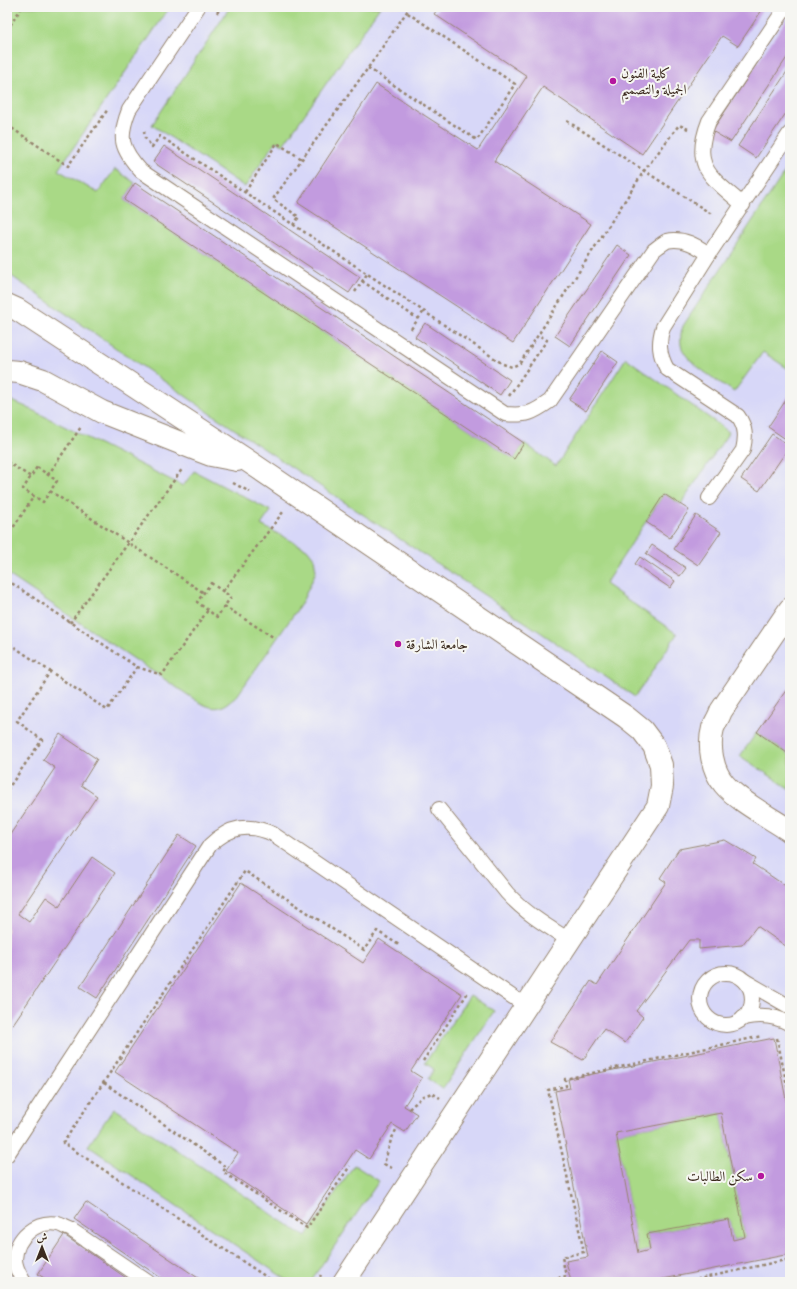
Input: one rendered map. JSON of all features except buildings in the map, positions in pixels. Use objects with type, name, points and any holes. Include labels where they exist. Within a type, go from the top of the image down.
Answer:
[{"type":"street","points":[[7,305],[18,310],[248,461],[626,717],[642,730],[654,746],[661,765],[662,786],[658,806],[344,1282]]},
{"type":"street","points":[[7,371],[19,372],[43,380],[102,412],[198,450],[228,458],[248,461]]},
{"type":"street","points":[[790,609],[721,712],[713,729],[710,748],[714,767],[724,784],[738,797],[790,831]]},
{"type":"lane","points":[[198,7],[130,110],[123,126],[123,143],[130,159],[141,171],[499,411],[506,414],[520,416],[535,411],[550,401],[654,250],[666,241],[678,240],[692,243],[709,254]]},
{"type":"lane","points":[[742,205],[713,179],[704,166],[701,152],[702,137],[709,121],[786,7]]},
{"type":"lane","points":[[709,498],[743,450],[745,432],[743,424],[738,416],[667,369],[662,359],[659,347],[660,337],[663,327],[709,254],[790,134]]},
{"type":"lane","points":[[439,809],[506,893],[518,905],[529,914],[570,940]]},
{"type":"lane","points":[[7,1154],[210,844],[226,832],[254,827],[273,834],[526,1006]]},
{"type":"lane","points":[[745,981],[750,988],[752,996],[752,1004],[749,1012],[736,1023],[717,1023],[709,1018],[703,1011],[700,1002],[701,993],[704,984],[711,977],[720,973],[738,975],[745,981],[790,1006]]},
{"type":"lane","points":[[743,1018],[765,1015],[790,1024]]},
{"type":"lane","points":[[24,1282],[18,1272],[15,1260],[17,1247],[23,1236],[33,1228],[45,1224],[58,1224],[70,1230],[148,1282]]},
{"type":"path","points":[[7,30],[22,7]]},
{"type":"path","points":[[216,14],[221,7]]},
{"type":"path","points":[[293,225],[299,217],[273,199],[368,68],[410,7]]},
{"type":"path","points":[[368,68],[477,140],[515,84],[406,12]]},
{"type":"path","points":[[567,121],[729,225]]},
{"type":"path","points":[[7,125],[68,166]]},
{"type":"path","points":[[145,127],[145,138],[152,147],[160,136],[508,366],[516,366],[520,363],[644,171],[679,125],[702,137]]},
{"type":"path","points":[[244,192],[277,143],[302,159]]},
{"type":"path","points":[[362,281],[418,319]]},
{"type":"path","points":[[499,411],[547,340],[538,335]]},
{"type":"path","points":[[48,475],[82,426]]},
{"type":"path","points":[[7,462],[31,477]]},
{"type":"path","points":[[70,623],[186,464]]},
{"type":"path","points":[[37,467],[48,475],[57,480],[43,502],[23,489],[37,467]]},
{"type":"path","points":[[230,481],[250,492]]},
{"type":"path","points":[[50,491],[204,593]]},
{"type":"path","points":[[7,537],[34,496]]},
{"type":"path","points":[[223,591],[284,511],[278,507]]},
{"type":"path","points":[[7,580],[136,667],[162,675],[208,610]]},
{"type":"path","points":[[211,583],[223,591],[231,597],[217,617],[197,602],[211,583]]},
{"type":"path","points":[[224,606],[273,637]]},
{"type":"path","points":[[7,642],[107,710],[136,667]]},
{"type":"path","points":[[7,790],[42,740],[17,721],[50,672]]},
{"type":"path","points":[[7,783],[11,785]]},
{"type":"path","points":[[274,1282],[63,1143],[245,871],[364,950],[377,931],[404,948]]},
{"type":"path","points":[[463,987],[475,995]]},
{"type":"path","points":[[423,1061],[469,991]]},
{"type":"path","points":[[776,1033],[790,1100]]},
{"type":"path","points":[[540,1282],[566,1276],[562,1257],[584,1252],[548,1090],[566,1086],[564,1079],[769,1035]]},
{"type":"path","points":[[104,1082],[226,1167],[223,1172],[307,1228],[350,1166]]},
{"type":"path","points":[[388,1175],[393,1168],[384,1164],[391,1140],[398,1128]]},
{"type":"path","points":[[686,1282],[790,1259]]},
{"type":"path","points":[[317,1282],[325,1269]]},
{"type":"shaded area","name":"جامعة الشارقة","points":[[7,7],[790,7],[790,1282],[7,1282]]},
{"type":"green space","points":[[7,7],[170,7],[58,170],[98,193],[115,169],[135,183],[124,200],[514,459],[524,443],[556,466],[626,358],[729,432],[681,504],[664,494],[605,584],[677,634],[635,697],[543,634],[213,415],[7,273]]},
{"type":"green space","points":[[230,7],[380,7],[283,145],[276,141],[245,187],[152,125]]},
{"type":"green space","points":[[790,164],[790,370],[763,352],[734,392],[703,371],[684,352],[681,345],[683,326]]},
{"type":"green space","points":[[7,401],[12,401],[24,406],[183,486],[194,471],[271,511],[261,525],[307,549],[314,558],[316,571],[301,604],[237,696],[227,704],[218,708],[213,708],[197,701],[7,574]]},
{"type":"green space","points":[[757,732],[790,755],[790,789],[740,756]]},
{"type":"green space","points":[[470,995],[494,1011],[443,1089],[428,1079],[434,1069],[425,1063]]},
{"type":"green space","points":[[114,1108],[306,1237],[354,1165],[379,1181],[310,1282],[290,1282],[88,1146]]},
{"type":"green space","points":[[721,1113],[745,1237],[733,1240],[729,1219],[647,1234],[650,1250],[638,1253],[616,1133]]},
{"type":"place","name":"كلية الفنون الجميلة والتصميم","points":[[613,81]]},
{"type":"place","name":"جامعة الشارقة","points":[[398,644]]},
{"type":"place","name":"سكن الطالبات","points":[[761,1176]]}]
